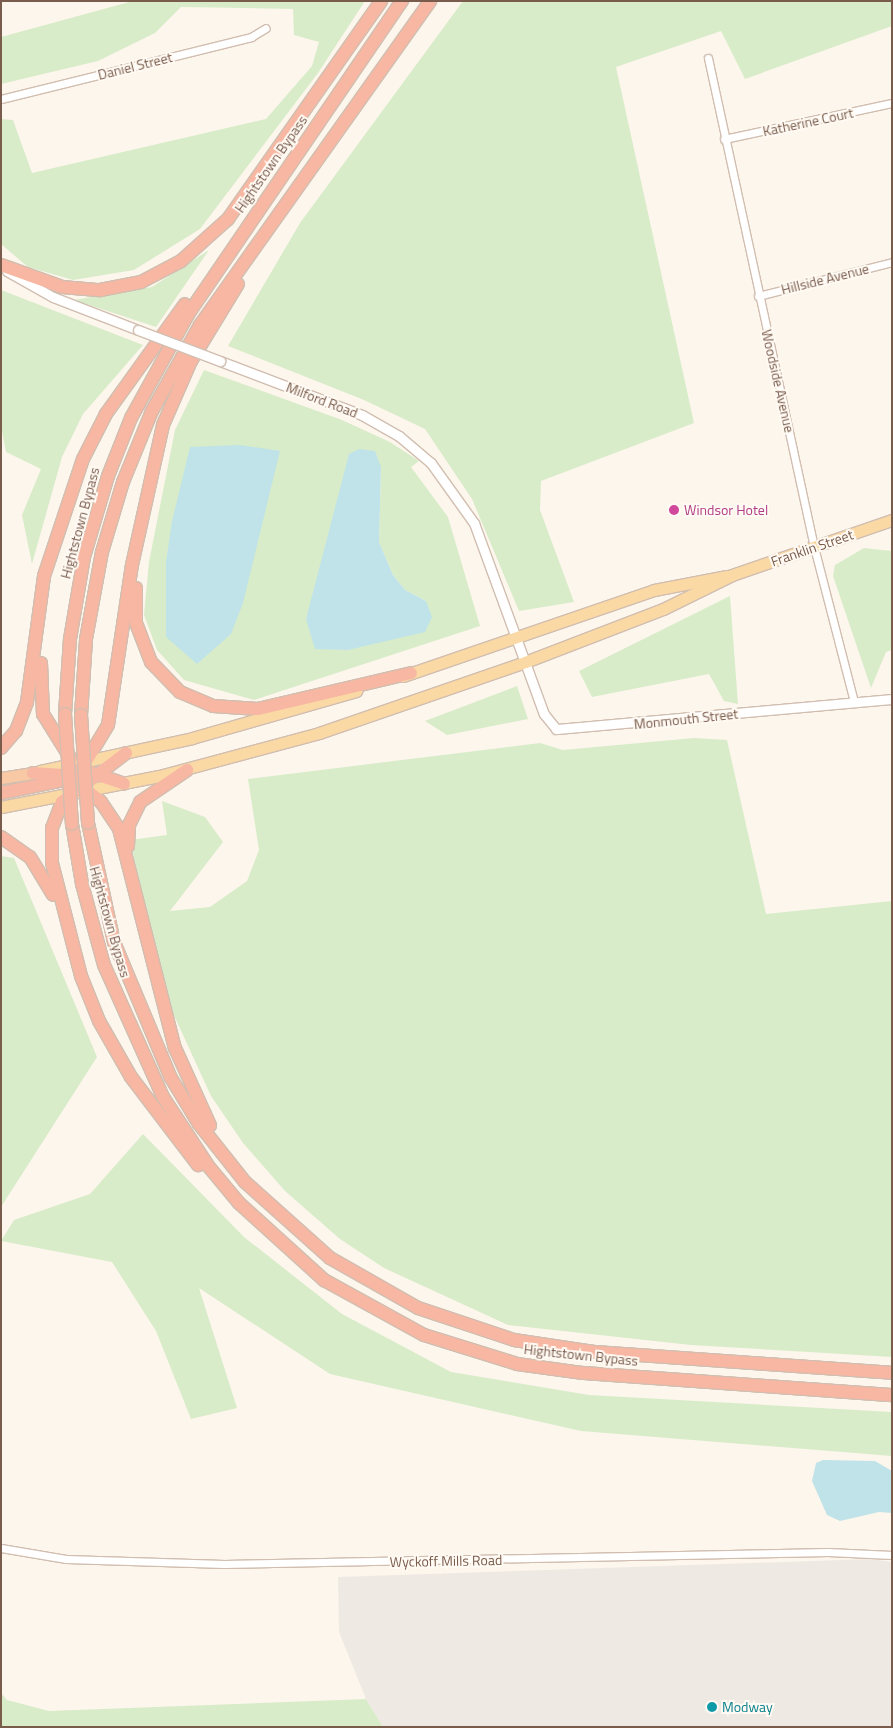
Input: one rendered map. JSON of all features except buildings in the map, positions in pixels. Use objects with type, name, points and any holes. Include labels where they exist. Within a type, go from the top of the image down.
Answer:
[{"type":"highway","points":[[1,266],[62,287],[100,290],[141,282],[181,261],[228,219],[381,1]]},
{"type":"highway","name":"Hightstown Bypass","points":[[402,1],[248,223],[157,365],[110,469],[76,598],[65,714],[72,824],[98,944],[134,1041],[185,1132],[250,1215],[311,1270],[366,1306],[424,1335],[486,1356],[574,1372],[892,1395]]},
{"type":"highway","name":"Hightstown Bypass","points":[[430,1],[275,225],[184,350],[132,458],[97,575],[81,715],[88,823],[108,923],[149,1033],[199,1124],[256,1194],[304,1238],[357,1275],[418,1308],[490,1334],[579,1350],[892,1374]]},
{"type":"highway","points":[[1,748],[16,731],[27,702],[44,576],[75,477],[97,428],[248,223]]},
{"type":"highway","points":[[79,785],[81,765],[114,707],[130,578],[152,467],[168,409],[191,361],[275,225]]},
{"type":"highway","points":[[152,467],[135,613],[146,653],[171,685],[213,706],[252,710],[411,673]]},
{"type":"highway","points":[[59,532],[44,624],[40,696],[50,730],[81,765],[92,775],[124,784]]},
{"type":"highway","points":[[76,956],[51,856],[53,821],[67,796],[92,775],[126,753]]},
{"type":"highway","points":[[129,859],[128,832],[136,806],[153,789],[187,770]]},
{"type":"highway","points":[[1,778],[33,773],[79,785],[114,821],[129,859],[157,984],[183,1071],[208,1121],[256,1194]]},
{"type":"highway","points":[[1,793],[79,785]]},
{"type":"highway","points":[[1,837],[22,850],[42,871],[76,956],[99,1021],[131,1077],[213,1184],[250,1215]]},
{"type":"main road","name":"Franklin Street","points":[[732,575],[892,520]]},
{"type":"main road","points":[[33,773],[81,765],[255,721],[411,673],[691,580],[732,575]]},
{"type":"main road","points":[[79,785],[124,784],[187,770],[319,734],[525,662],[663,609],[732,575]]},
{"type":"main road","points":[[1,807],[67,796]]},
{"type":"street","name":"Daniel Street","points":[[1,99],[251,37],[266,28]]},
{"type":"street","name":"Woodside Avenue","points":[[708,58],[724,140],[814,547],[854,702]]},
{"type":"street","name":"Katherine Court","points":[[724,140],[892,103]]},
{"type":"street","name":"Hillside Avenue","points":[[758,296],[892,262]]},
{"type":"street","name":"Milford Road","points":[[1,266],[41,291],[362,415],[421,453],[450,486],[474,523],[525,662]]},
{"type":"street","name":"Monmouth Street","points":[[525,662],[546,718],[560,730],[892,699]]},
{"type":"street","name":"Wyckoff Mills Road","points":[[1,1548],[66,1559],[224,1564],[828,1552],[892,1556]]},
{"type":"shaded area","points":[[871,1559],[892,1562],[892,1727],[383,1727],[366,1699],[339,1632],[338,1577]]},
{"type":"green space","points":[[133,1],[365,1],[318,73],[200,229],[134,270],[73,280],[28,267],[1,244],[1,119],[13,120],[32,173],[266,119],[312,66],[319,42],[294,35],[293,9],[181,7],[155,33],[98,61],[1,84],[1,37]]},
{"type":"green space","points":[[463,1],[892,1],[892,26],[745,79],[721,31],[616,67],[694,423],[541,481],[540,510],[574,602],[519,611],[472,499],[425,429],[364,400],[228,346],[300,223]]},
{"type":"green space","points":[[209,250],[156,327],[74,300],[152,287]]},
{"type":"green space","points":[[1,290],[143,345],[83,414],[62,457],[32,564],[22,515],[41,469],[6,452],[1,426]]},
{"type":"green space","points":[[204,370],[342,420],[390,442],[419,461],[411,467],[448,517],[480,626],[254,700],[184,680],[157,650],[144,615],[149,562],[175,430]],"holes":[[[381,467],[379,542],[393,575],[405,590],[426,601],[306,619]],[[184,473],[231,634],[217,645],[170,542]]]},
{"type":"green space","points":[[864,548],[892,551],[892,650],[886,652],[871,688],[833,576],[835,565]]},
{"type":"green space","points":[[730,596],[738,704],[724,701],[709,674],[592,697],[579,671]]},
{"type":"green space","points":[[517,686],[528,719],[447,735],[425,721]]},
{"type":"green space","points":[[694,738],[727,740],[766,914],[892,901],[892,1357],[691,1345],[508,1325],[384,1268],[340,1239],[285,1191],[243,1143],[211,1096],[166,998],[130,840],[167,835],[162,801],[205,817],[223,842],[170,911],[210,907],[247,881],[259,850],[248,779],[540,743],[563,750]]},
{"type":"green space","points":[[1,856],[14,858],[97,1057],[1,1207]]},
{"type":"green space","points":[[143,1134],[244,1237],[342,1314],[451,1372],[589,1395],[892,1412],[892,1456],[581,1431],[330,1374],[199,1288],[237,1408],[191,1419],[156,1331],[112,1262],[1,1241],[14,1220],[90,1194]]},
{"type":"green space","points":[[1,1693],[7,1700],[49,1711],[366,1699],[383,1727],[1,1727]]},
{"type":"water","points":[[240,445],[280,451],[243,603],[231,634],[197,664],[166,637],[166,562],[172,521],[190,447]]},
{"type":"water","points":[[359,449],[375,451],[381,467],[379,542],[393,575],[405,590],[426,601],[432,617],[425,632],[348,650],[315,649],[306,619],[349,454]]},
{"type":"water","points":[[823,1460],[875,1461],[892,1471],[892,1513],[879,1512],[840,1521],[827,1515],[812,1481],[816,1463]]},
{"type":"place","name":"Windsor Hotel","points":[[674,510]]},
{"type":"place","name":"Modway","points":[[712,1707]]}]
